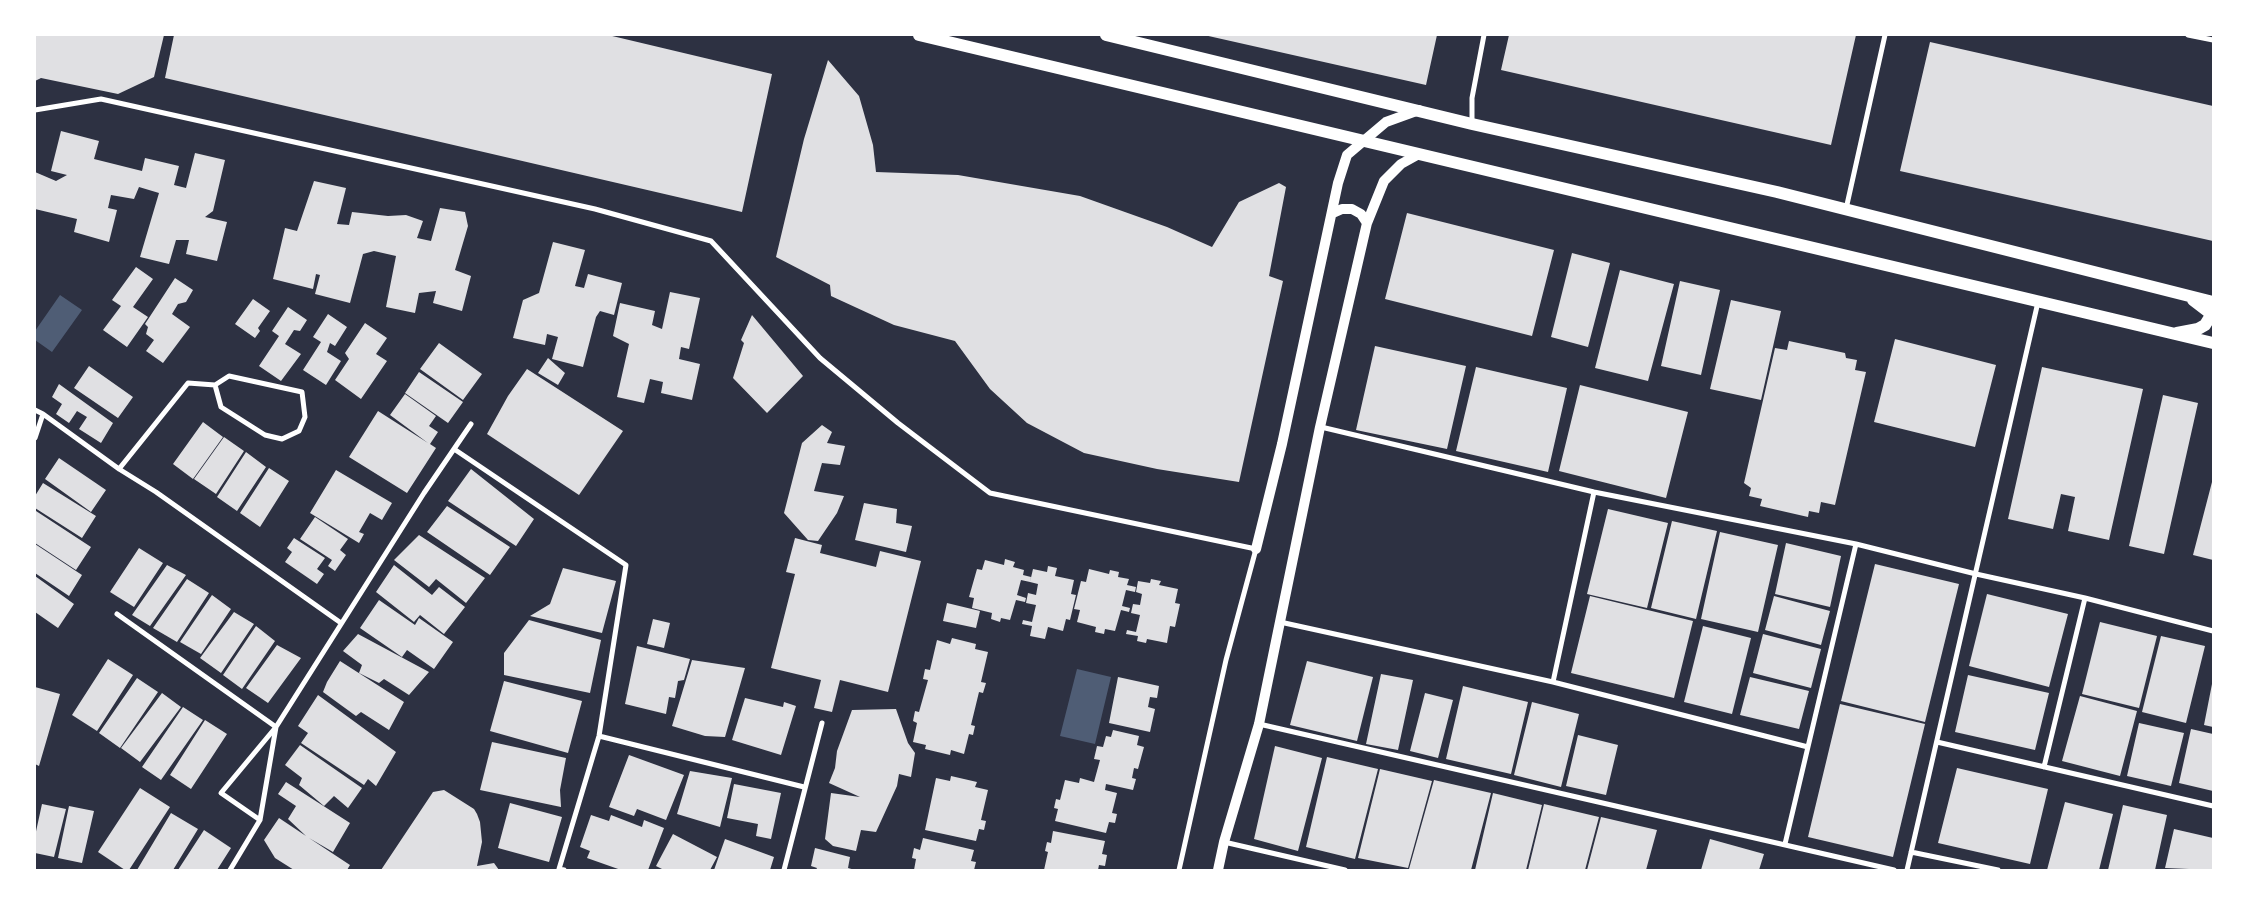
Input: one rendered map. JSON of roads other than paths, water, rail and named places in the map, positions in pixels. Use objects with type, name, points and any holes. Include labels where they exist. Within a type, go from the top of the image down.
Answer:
[{"type":"main road","points":[[919,35],[2213,343]]},
{"type":"main road","points":[[1106,35],[1472,124],[1846,209],[2213,302]]},
{"type":"main road","points":[[1256,550],[1282,444],[1338,183],[1346,155],[1386,122],[1420,110]]},
{"type":"main road","points":[[1218,870],[1224,842],[1259,724],[1320,427],[1366,223],[1384,181],[1401,164],[1419,154]]},
{"type":"main road","points":[[1333,213],[1342,209],[1352,209],[1361,214],[1366,223]]},
{"type":"main road","points":[[2172,334],[2198,329],[2205,325],[2210,317],[2210,312],[2199,303],[2184,296]]},
{"type":"street","points":[[1472,124],[1472,98],[1484,35]]},
{"type":"street","points":[[1846,209],[1885,35]]},
{"type":"street","points":[[2188,35],[2213,40]]},
{"type":"street","points":[[35,110],[101,99],[595,209],[711,241],[820,358],[898,423],[990,492],[1256,550],[1226,660],[1179,870]]},
{"type":"street","points":[[2184,296],[2213,295]]},
{"type":"street","points":[[1907,870],[2038,302]]},
{"type":"street","points":[[119,469],[188,383],[215,385],[229,376],[302,392],[305,417],[299,431],[282,439],[265,435],[221,407],[215,385]]},
{"type":"street","points":[[35,410],[119,469],[156,492],[341,623]]},
{"type":"street","points":[[35,438],[43,414]]},
{"type":"street","points":[[260,820],[221,793],[276,727],[341,623],[471,424]]},
{"type":"street","points":[[1320,427],[1594,492],[1856,544],[2213,630]]},
{"type":"street","points":[[454,449],[626,565],[599,736],[560,869],[564,870]]},
{"type":"street","points":[[1553,682],[1594,492]]},
{"type":"street","points":[[1785,844],[1856,544]]},
{"type":"street","points":[[2044,766],[2085,598]]},
{"type":"street","points":[[117,614],[276,727]]},
{"type":"street","points":[[1279,622],[1553,682],[1808,747]]},
{"type":"street","points":[[784,870],[822,723]]},
{"type":"street","points":[[1259,724],[1894,870]]},
{"type":"street","points":[[230,870],[260,820],[276,727]]},
{"type":"street","points":[[599,736],[804,788]]},
{"type":"street","points":[[1937,742],[2213,806]]},
{"type":"street","points":[[1224,842],[1345,870]]},
{"type":"street","points":[[1912,852],[1998,870]]},
{"type":"water","points":[[60,295],[82,310],[52,352],[35,340],[35,331]]},
{"type":"water","points":[[1077,669],[1111,677],[1095,744],[1060,736]]}]
